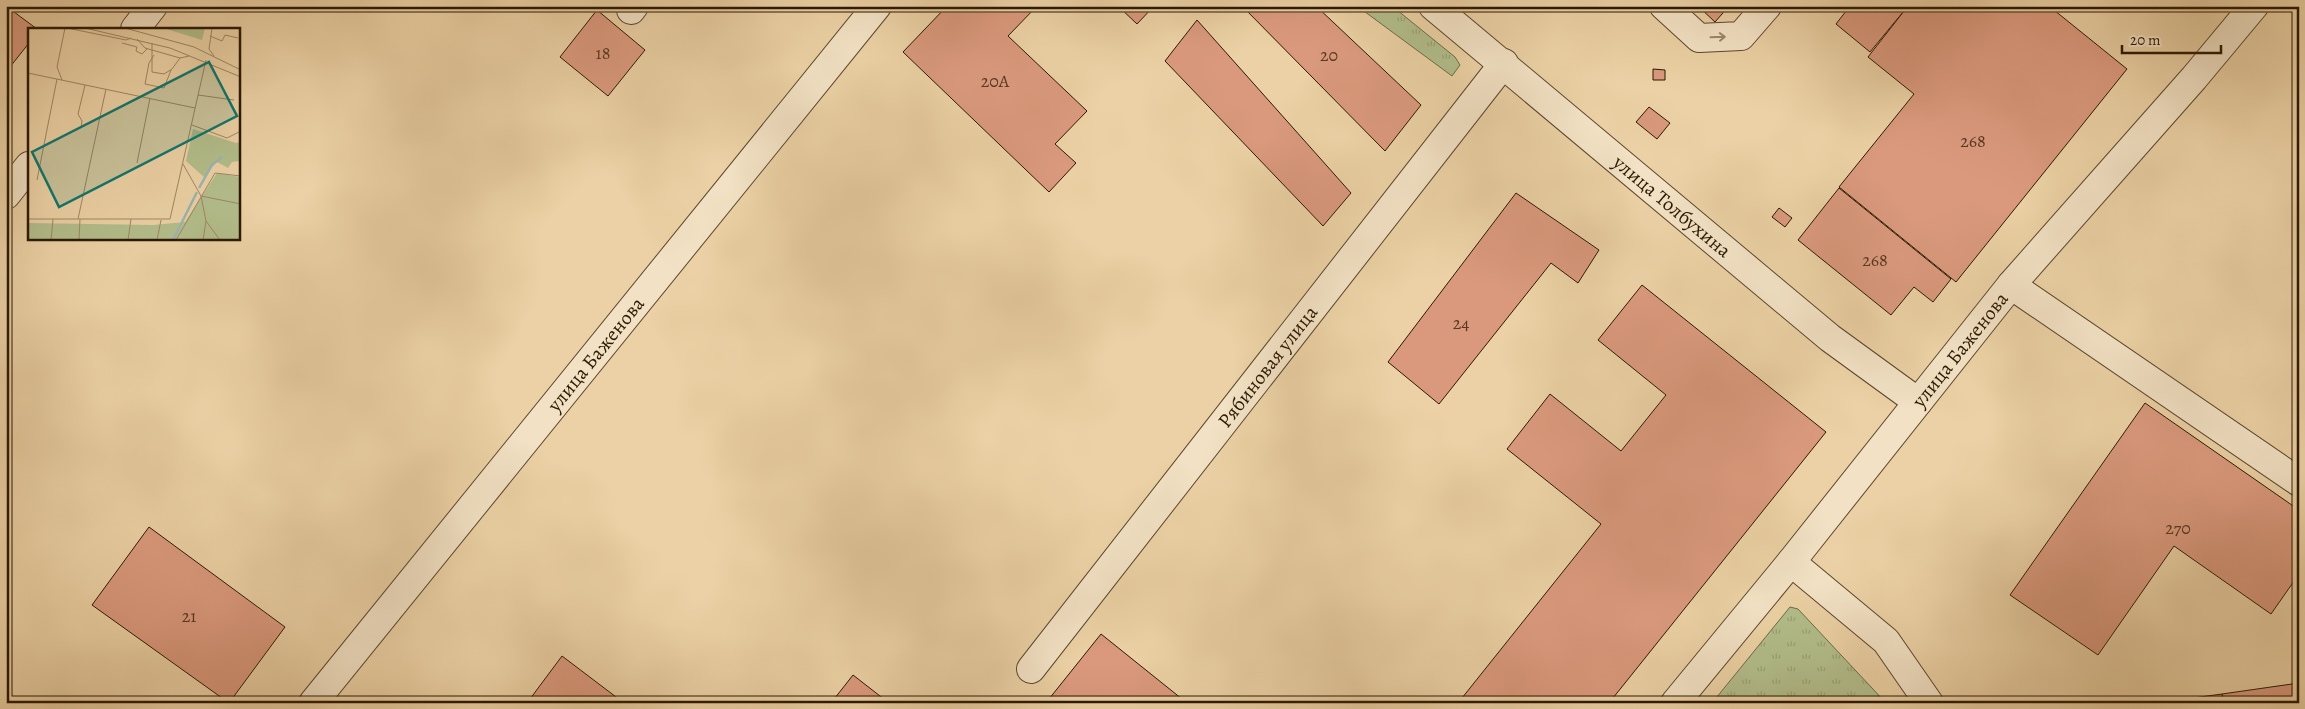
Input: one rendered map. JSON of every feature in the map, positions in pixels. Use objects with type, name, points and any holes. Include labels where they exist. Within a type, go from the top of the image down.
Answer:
[{"type":"street","points":[[136,28],[153,6]]},
{"type":"street","name":"улица Баженова","points":[[313,703],[877,6]]},
{"type":"street","name":"улица Толбухина","points":[[1433,6],[1830,338],[1918,402]]},
{"type":"street","points":[[1664,6],[1699,38],[1741,36],[1767,6]]},
{"type":"street","name":"улица Баженова","points":[[1675,703],[1791,562],[2011,285],[2194,78],[2254,6]]},
{"type":"street","name":"Рябиновая улица","points":[[1031,669],[1504,64]]},
{"type":"street","points":[[6,195],[28,167]]},
{"type":"street","points":[[2011,285],[2299,482]]},
{"type":"street","points":[[1791,562],[1886,641],[1929,703]]},
{"type":"green space","points":[[1357,6],[1392,6],[1455,57],[1460,65],[1452,76]]},
{"type":"green space","points":[[1790,607],[1798,609],[1886,703],[1712,703]]},
{"type":"building","points":[[6,6],[36,28],[28,28],[28,44],[6,72]]},
{"type":"building","points":[[947,6],[1037,6],[1008,36],[1087,111],[1055,144],[1076,163],[1049,192],[903,52]]},
{"type":"building","points":[[1118,6],[1154,6],[1137,24]]},
{"type":"building","points":[[1242,6],[1316,6],[1421,105],[1385,151]]},
{"type":"building","points":[[1698,6],[1729,6],[1715,22]]},
{"type":"building","points":[[1850,6],[1908,6],[1870,52],[1836,24]]},
{"type":"building","points":[[1908,6],[2049,6],[2127,69],[1956,282],[1839,187],[1914,94],[1868,57]]},
{"type":"building","points":[[597,10],[645,50],[608,96],[560,57]]},
{"type":"building","points":[[1197,20],[1351,193],[1323,226],[1165,61]]},
{"type":"building","points":[[1653,69],[1665,70],[1665,80],[1653,80]]},
{"type":"building","points":[[1649,107],[1670,123],[1657,139],[1636,122]]},
{"type":"building","points":[[1839,188],[1951,279],[1933,302],[1914,287],[1891,315],[1798,240]]},
{"type":"building","points":[[1516,193],[1599,250],[1578,283],[1551,263],[1439,404],[1388,362]]},
{"type":"building","points":[[1779,208],[1792,218],[1785,227],[1772,217]]},
{"type":"building","points":[[1642,285],[1826,432],[1609,703],[1458,703],[1601,524],[1507,449],[1550,394],[1621,451],[1666,395],[1598,340]]},
{"type":"building","points":[[2145,403],[2299,510],[2299,574],[2271,614],[2174,546],[2098,655],[2010,595]]},
{"type":"building","points":[[149,527],[285,627],[229,703],[92,605]]},
{"type":"building","points":[[1101,634],[1187,703],[1053,703],[1049,699]]},
{"type":"building","points":[[562,656],[624,703],[527,703]]},
{"type":"building","points":[[853,675],[889,703],[831,703]]},
{"type":"building","points":[[2299,683],[2299,703],[2223,703],[2222,694]]},
{"type":"building","points":[[2222,694],[2223,703],[2156,703]]}]
